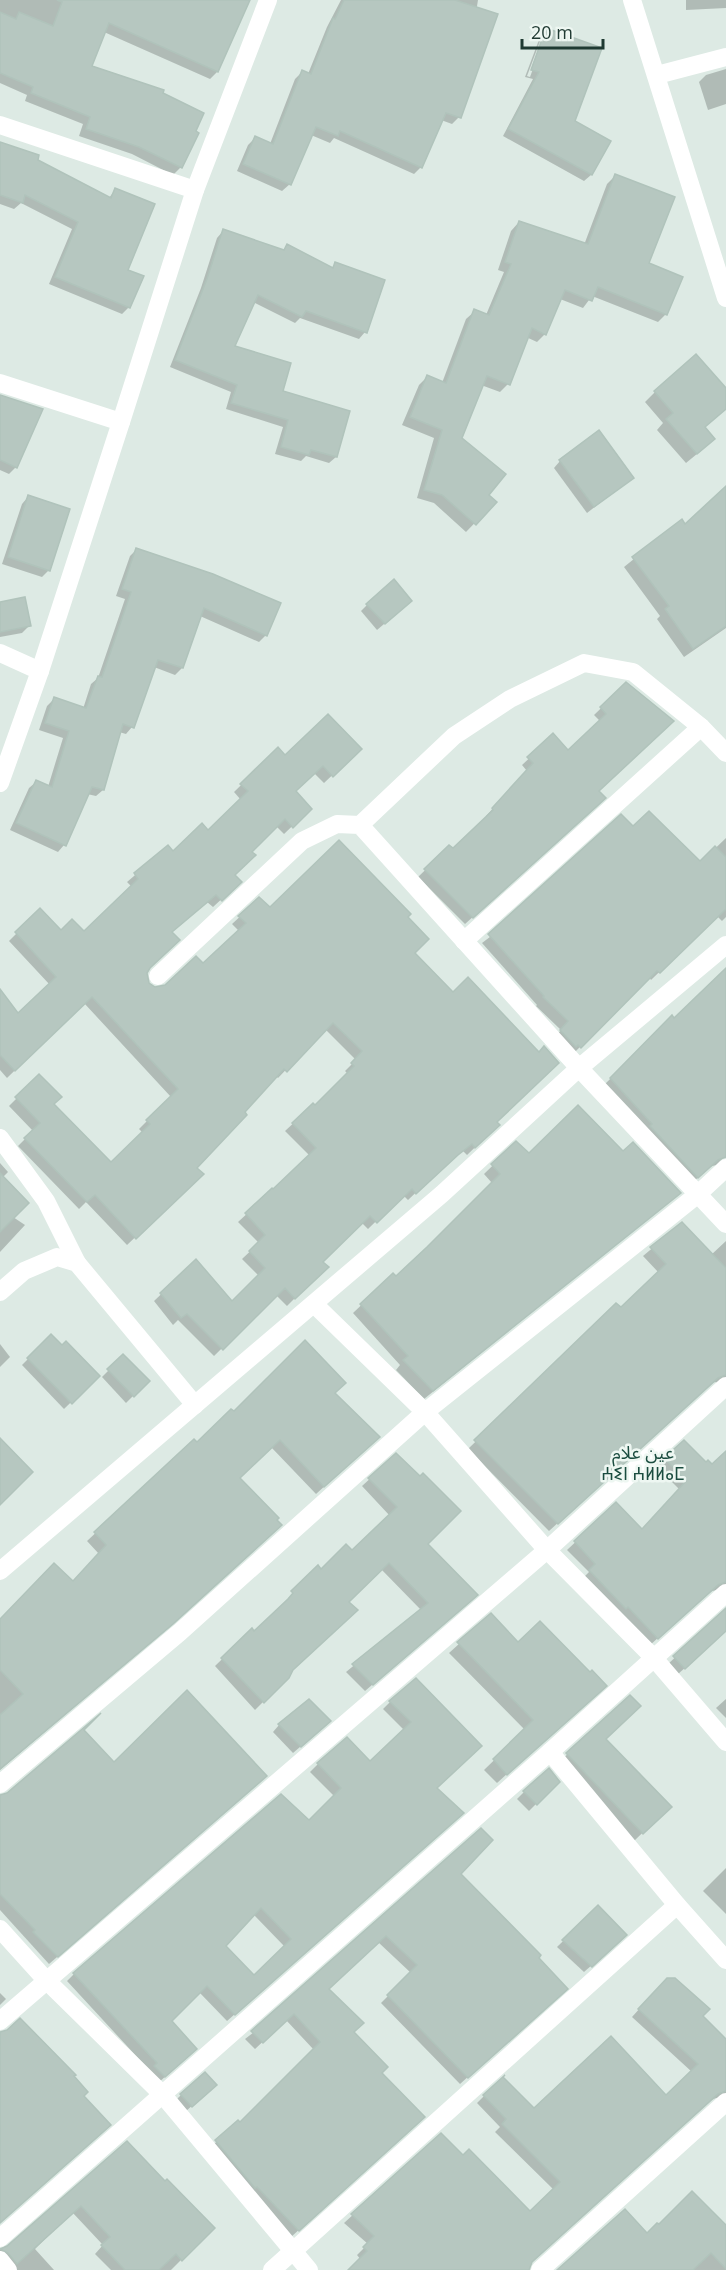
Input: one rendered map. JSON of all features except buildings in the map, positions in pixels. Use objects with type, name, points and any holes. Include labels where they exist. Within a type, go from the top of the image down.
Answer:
[{"type":"street","points":[[0,783],[40,671],[195,190],[268,0]]},
{"type":"street","points":[[632,0],[726,298]]},
{"type":"street","points":[[657,75],[726,57]]},
{"type":"street","points":[[0,125],[195,190]]},
{"type":"street","points":[[0,383],[121,422]]},
{"type":"street","points":[[0,653],[40,671]]},
{"type":"street","points":[[360,825],[454,736],[510,699],[584,663],[633,672],[701,727],[726,753]]},
{"type":"street","points":[[464,941],[701,727]]},
{"type":"street","points":[[158,976],[302,841],[337,824],[360,825],[579,1068],[696,1195],[726,1224]]},
{"type":"street","points":[[0,1571],[441,1194],[579,1068],[726,945]]},
{"type":"street","points":[[0,1138],[46,1201],[77,1263],[195,1405]]},
{"type":"street","points":[[0,1784],[180,1632],[426,1412],[696,1195],[726,1168]]},
{"type":"street","points":[[0,1292],[24,1271],[57,1257],[77,1263]]},
{"type":"street","points":[[314,1304],[426,1412],[547,1550],[654,1657],[726,1743]]},
{"type":"street","points":[[0,2021],[547,1550],[726,1386]]},
{"type":"street","points":[[0,2238],[550,1752],[726,1593]]},
{"type":"street","points":[[550,1752],[677,1905],[726,1960]]},
{"type":"street","points":[[272,2270],[677,1905]]},
{"type":"street","points":[[0,1929],[46,1980],[162,2094],[309,2270]]},
{"type":"street","points":[[540,2270],[726,2102]]},
{"type":"street","points":[[0,2260],[8,2270]]},
{"type":"district","name":"عين علام ⵄⵉⵏ ⵄⵍⵍⴰⵎ","points":[[643,1462]]}]
